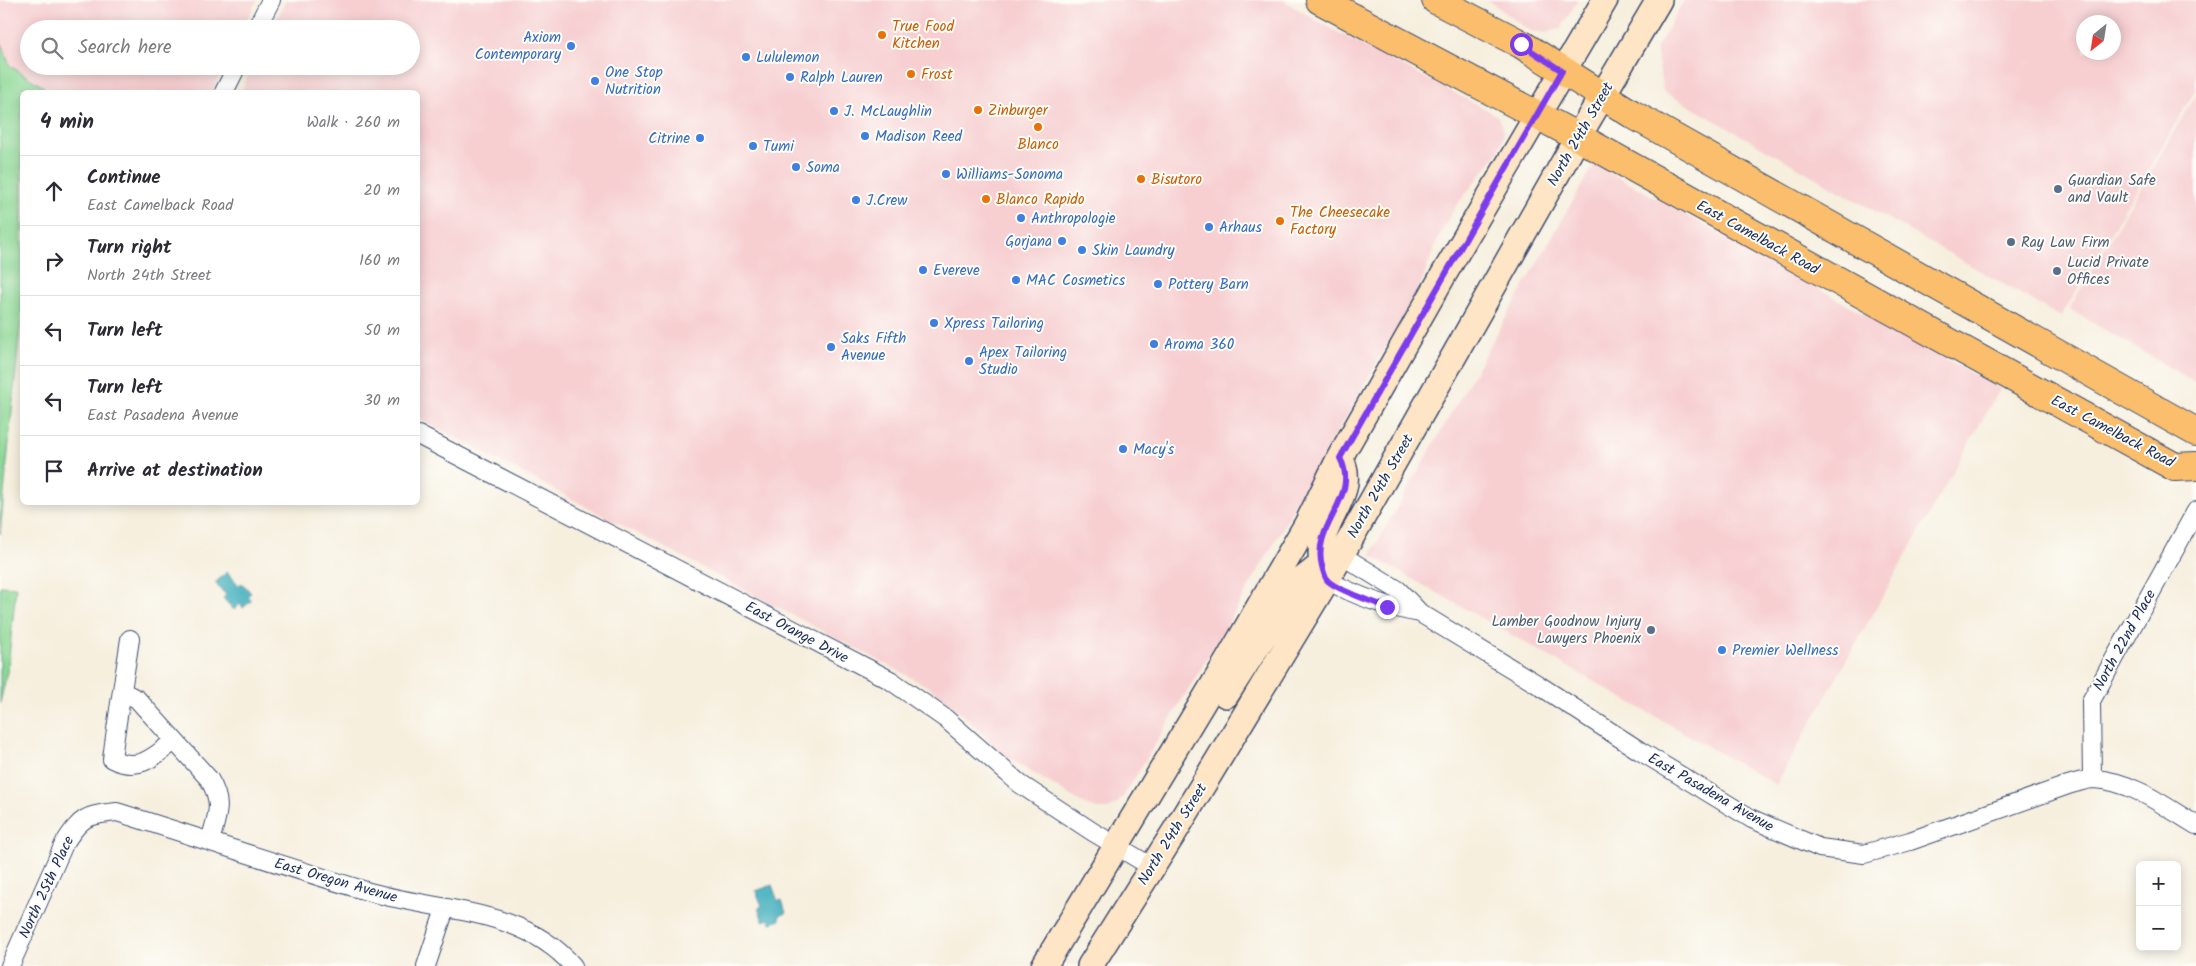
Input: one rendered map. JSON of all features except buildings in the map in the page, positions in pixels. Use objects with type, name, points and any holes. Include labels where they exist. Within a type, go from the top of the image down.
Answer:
[{"type":"main road","name":"East Camelback Road","points":[[1320,0],[1578,137],[2175,467],[2196,466]]},
{"type":"main road","points":[[1436,0],[1521,44],[1602,97],[2133,394],[2196,432]]},
{"type":"main road","points":[[1044,966],[1117,847],[1306,524],[1340,458],[1562,71],[1605,0]]},
{"type":"main road","name":"North 24th Street","points":[[1090,966],[1152,867],[1330,566],[1659,0]]},
{"type":"main road","points":[[1117,847],[1145,822],[1285,603],[1303,580],[1330,566],[1324,532],[1346,486],[1346,468],[1340,458]]},
{"type":"street","points":[[261,20],[271,0]]},
{"type":"street","points":[[225,90],[232,75]]},
{"type":"street","name":"East Orange Drive","points":[[420,435],[890,680],[946,719],[979,750],[1020,784],[1117,847],[1152,867]]},
{"type":"street","name":"North 22nd Place","points":[[2092,779],[2091,700],[2196,511]]},
{"type":"street","name":"East Pasadena Avenue","points":[[1330,566],[1363,599],[1387,607],[1420,613]]},
{"type":"street","name":"East Pasadena Avenue","points":[[1330,566],[1398,590],[1420,613],[1746,816],[1820,848],[1864,854],[1910,841],[2068,785],[2092,779],[2120,783],[2134,789],[2196,825]]},
{"type":"street","points":[[130,639],[124,692],[118,703],[112,759],[125,766],[142,763],[174,740]]},
{"type":"street","points":[[124,692],[137,699],[209,779],[218,793],[219,809],[210,841]]},
{"type":"street","name":"East Oregon Avenue","points":[[91,814],[117,812],[365,891],[499,920],[524,929],[545,941],[565,956],[573,966]]},
{"type":"street","name":"North 25th Place","points":[[10,966],[64,844],[74,827],[91,814]]},
{"type":"street","points":[[430,964],[445,909]]},
{"type":"shaded area","points":[[0,0],[257,0],[247,20],[20,20],[20,72],[10,66],[0,41]]},
{"type":"shaded area","points":[[286,0],[1282,0],[1339,33],[1497,116],[1502,124],[1504,134],[1498,153],[1456,206],[1438,238],[1419,289],[1226,627],[1125,794],[1117,804],[1108,809],[1097,809],[1087,806],[1005,756],[963,715],[929,687],[420,419],[420,90],[242,90],[248,75],[420,75],[420,20],[276,20]]},
{"type":"shaded area","points":[[1488,0],[1578,0],[1561,28],[1545,33],[1530,31]]},
{"type":"shaded area","points":[[1684,0],[2196,0],[2196,89],[2061,317],[1663,91],[1656,49]]},
{"type":"shaded area","points":[[26,75],[219,75],[213,90],[52,90]]},
{"type":"shaded area","points":[[2196,94],[2196,383],[2069,309]]},
{"type":"shaded area","points":[[1594,164],[2000,389],[1776,785],[1370,555]]},
{"type":"green space","points":[[0,41],[10,66],[20,72],[20,75],[25,75],[44,87],[43,90],[20,90],[20,329],[0,534]]},
{"type":"green space","points":[[0,586],[16,587],[8,668],[0,703]]},
{"type":"water","points":[[227,572],[239,585],[242,583],[251,593],[248,596],[252,600],[243,608],[240,604],[234,610],[223,598],[226,595],[215,583]]},
{"type":"water","points":[[772,885],[778,901],[782,900],[786,913],[779,916],[780,920],[771,923],[769,919],[763,921],[758,908],[762,906],[756,891]]},
{"type":"place","name":"True Food Kitchen","points":[[882,35]]},
{"type":"place","name":"Axiom Contemporary","points":[[571,46]]},
{"type":"place","name":"Lululemon","points":[[746,57]]},
{"type":"place","name":"Frost","points":[[911,74]]},
{"type":"place","name":"Ralph Lauren","points":[[790,77]]},
{"type":"place","name":"One Stop Nutrition","points":[[595,81]]},
{"type":"place","name":"Zinburger","points":[[978,110]]},
{"type":"place","name":"J. McLaughlin","points":[[834,111]]},
{"type":"place","name":"Blanco","points":[[1038,127]]},
{"type":"place","name":"Madison Reed","points":[[865,136]]},
{"type":"place","name":"Citrine","points":[[700,138]]},
{"type":"place","name":"Tumi","points":[[753,146]]},
{"type":"place","name":"Soma","points":[[796,167]]},
{"type":"place","name":"Williams-Sonoma","points":[[946,174]]},
{"type":"place","name":"Bisutoro","points":[[1141,179]]},
{"type":"place","name":"Guardian Safe and Vault","points":[[2058,189]]},
{"type":"place","name":"Blanco Rapido","points":[[986,199]]},
{"type":"place","name":"J.Crew","points":[[856,200]]},
{"type":"place","name":"Anthropologie","points":[[1021,218]]},
{"type":"place","name":"The Cheesecake Factory","points":[[1280,221]]},
{"type":"place","name":"Arhaus","points":[[1209,227]]},
{"type":"place","name":"Gorjana","points":[[1062,241]]},
{"type":"place","name":"Ray Law Firm","points":[[2011,242]]},
{"type":"place","name":"Skin Laundry","points":[[1082,250]]},
{"type":"place","name":"Evereve","points":[[923,270]]},
{"type":"place","name":"Lucid Private Offices","points":[[2057,271]]},
{"type":"place","name":"MAC Cosmetics","points":[[1016,280]]},
{"type":"place","name":"Pottery Barn","points":[[1158,284]]},
{"type":"place","name":"Xpress Tailoring","points":[[934,323]]},
{"type":"place","name":"Aroma 360","points":[[1154,344]]},
{"type":"place","name":"Saks Fifth Avenue","points":[[831,347]]},
{"type":"place","name":"Apex Tailoring Studio","points":[[969,361]]},
{"type":"place","name":"Macy's","points":[[1123,449]]},
{"type":"place","name":"Lamber Goodnow Injury Lawyers Phoenix","points":[[1651,630]]},
{"type":"place","name":"Premier Wellness","points":[[1722,650]]},
{"type":"route","points":[[1387,607],[1363,599],[1327,580],[1322,564],[1321,550],[1324,532],[1346,486],[1346,468],[1340,458],[1562,71],[1521,44]]}]
